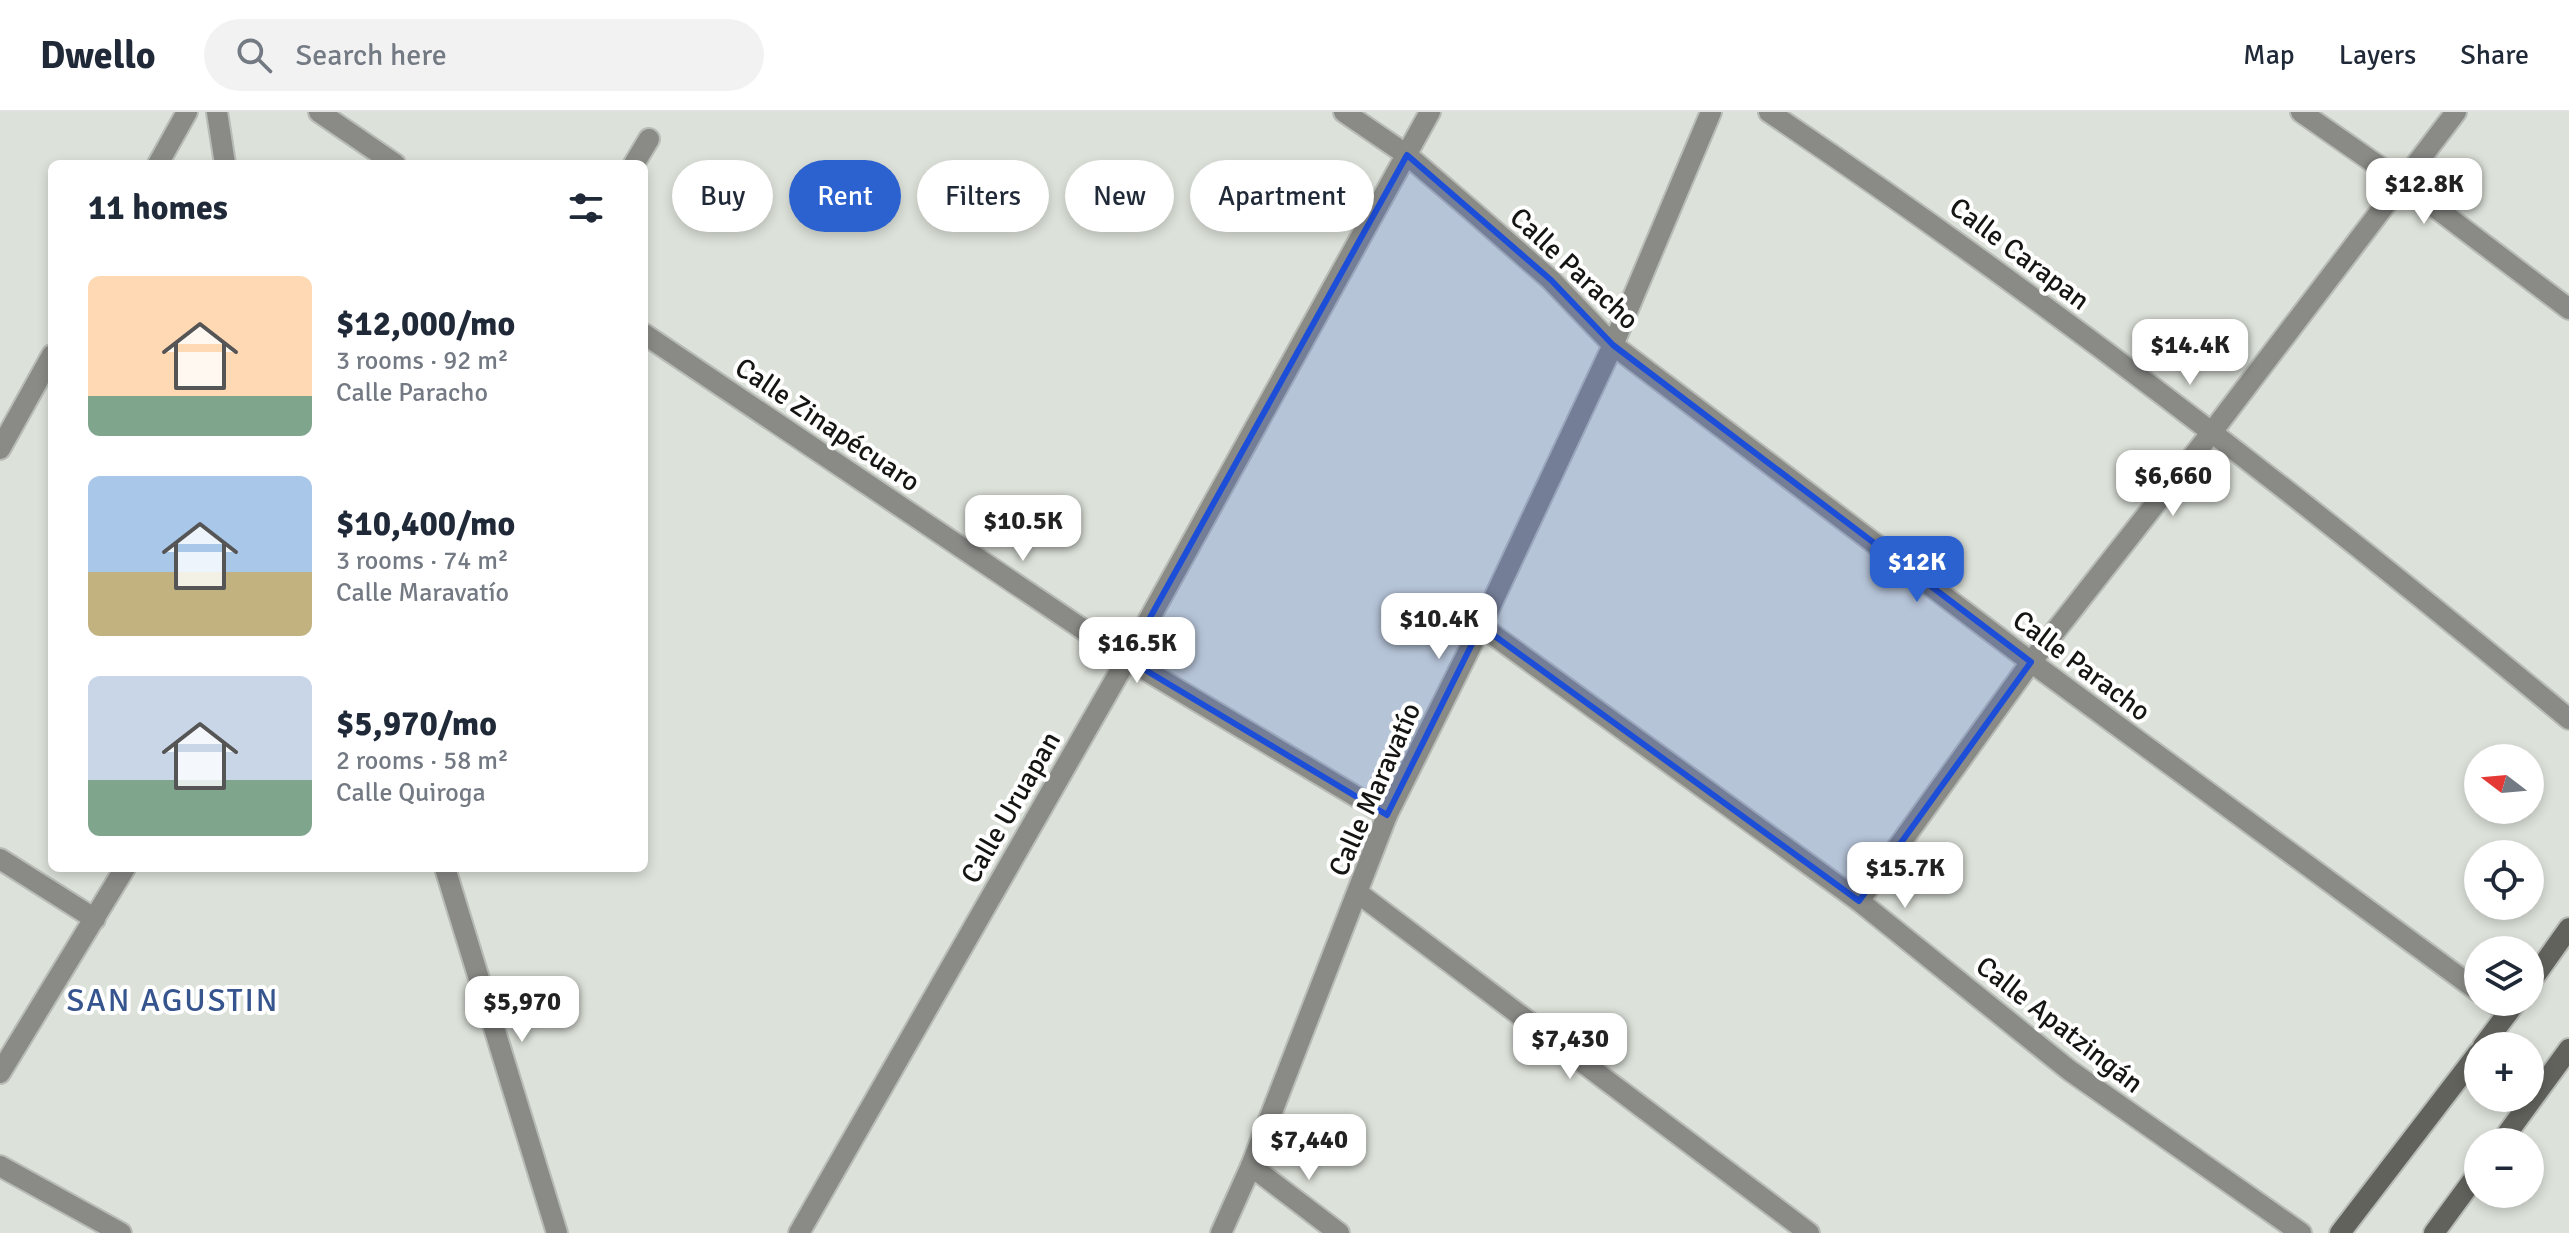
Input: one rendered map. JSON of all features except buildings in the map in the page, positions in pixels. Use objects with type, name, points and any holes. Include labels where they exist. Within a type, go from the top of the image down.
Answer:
[{"type":"main road","points":[[2544,963],[2569,928]]},
{"type":"main road","points":[[2512,1128],[2566,1059]]},
{"type":"main road","points":[[2340,1233],[2464,1071]]},
{"type":"main road","points":[[2434,1233],[2464,1192]]},
{"type":"street","points":[[160,160],[187,112]]},
{"type":"street","points":[[217,112],[224,160]]},
{"type":"street","points":[[319,112],[389,160]]},
{"type":"street","name":"Calle Paracho","points":[[1344,112],[1407,155],[1551,280],[1613,345],[2031,662],[2464,981]]},
{"type":"street","name":"Calle Uruapan","points":[[799,1233],[1127,659],[1430,112]]},
{"type":"street","name":"Calle Maravatío","points":[[1221,1233],[1251,1166],[1387,815],[1481,626],[1613,345],[1711,112]]},
{"type":"street","name":"Calle Carapan","points":[[1769,112],[1932,223],[2212,432],[2448,618],[2569,719]]},
{"type":"street","points":[[2301,112],[2403,183],[2569,309]]},
{"type":"street","points":[[1859,901],[2031,662],[2212,432],[2456,112]]},
{"type":"street","points":[[636,160],[649,139]]},
{"type":"street","name":"Calle Zinapécuaro","points":[[648,337],[1127,659],[1387,815]]},
{"type":"street","points":[[0,449],[48,362]]},
{"type":"street","name":"Calle Apatzingán","points":[[1481,626],[1859,901],[2069,1070],[2301,1233]]},
{"type":"street","points":[[0,859],[95,919]]},
{"type":"street","points":[[0,1073],[123,872]]},
{"type":"street","points":[[446,872],[557,1233]]},
{"type":"street","points":[[1358,893],[1809,1233]]},
{"type":"street","points":[[0,1166],[121,1233]]},
{"type":"street","points":[[1251,1166],[1339,1233]]},
{"type":"highlighted area","points":[[1407,155],[1551,280],[1613,345],[2031,662],[1859,901],[1481,626],[1387,815],[1127,659]]},
{"type":"district","name":"SAN AGUSTIN","points":[[173,1000]]}]
